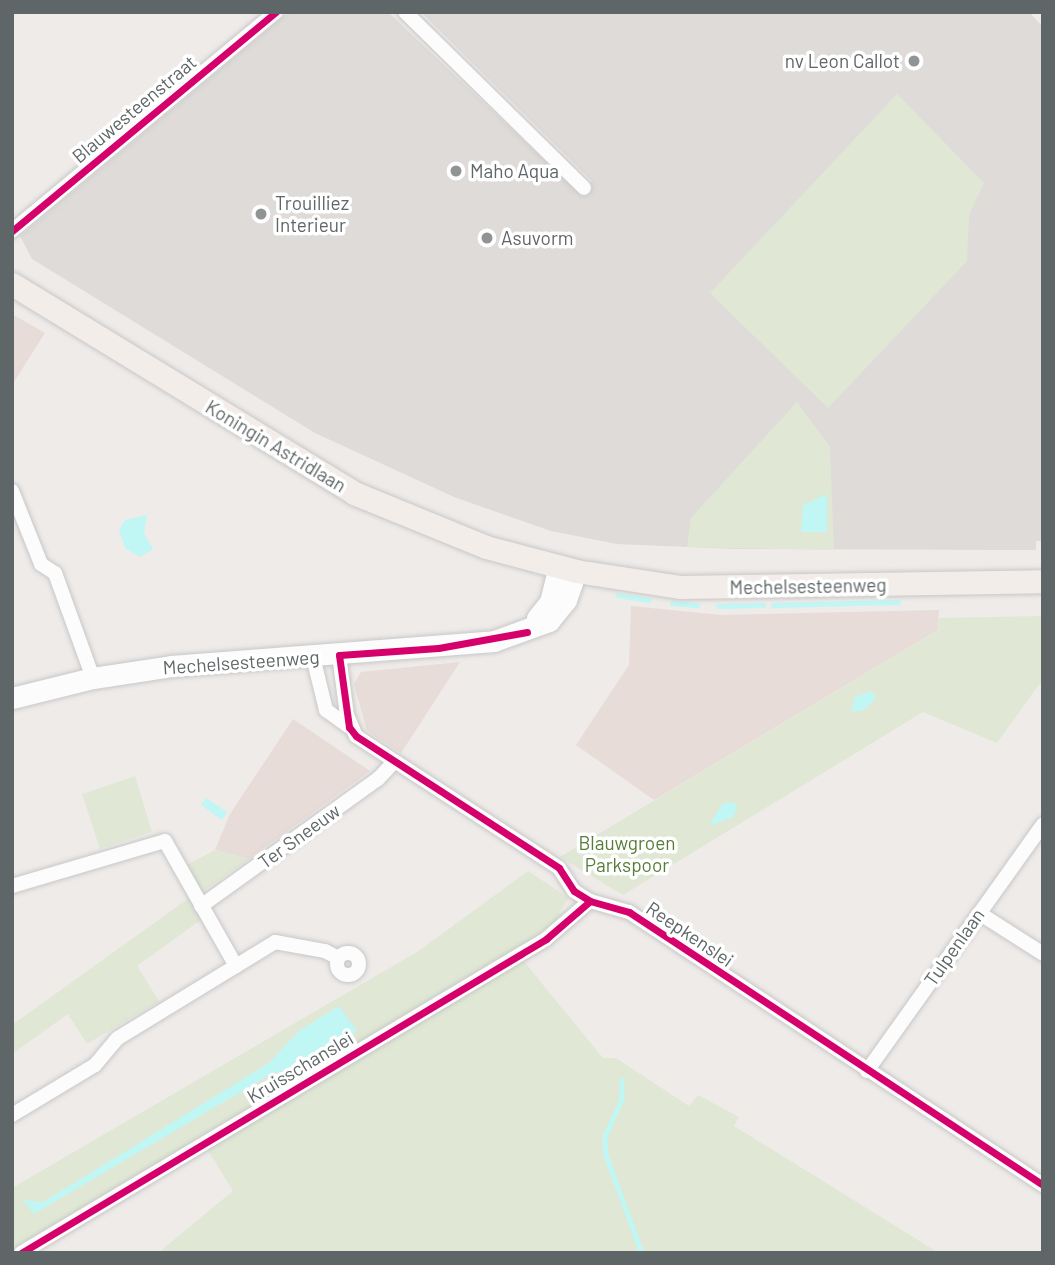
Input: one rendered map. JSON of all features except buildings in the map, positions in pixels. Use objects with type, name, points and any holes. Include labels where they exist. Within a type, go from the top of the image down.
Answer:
[{"type":"main road","name":"Koningin Astridlaan","points":[[12,284],[354,493],[474,542],[567,568]]},
{"type":"main road","name":"Mechelsesteenweg","points":[[567,568],[647,584],[712,589],[1043,581]]},
{"type":"street","name":"Blauwesteenstraat","points":[[12,230],[276,12]]},
{"type":"street","points":[[405,12],[584,188]]},
{"type":"street","points":[[12,491],[41,564],[55,573],[93,678]]},
{"type":"street","name":"Mechelsesteenweg","points":[[12,698],[93,678],[170,666],[439,648],[514,635],[549,621],[561,609],[567,568]]},
{"type":"street","points":[[339,655],[349,727]]},
{"type":"street","name":"Reepkenslei","points":[[313,657],[326,710],[349,727],[356,736],[559,868],[574,891],[590,901],[629,912],[1043,1185]]},
{"type":"street","name":"Ter Sneeuw","points":[[201,906],[379,779],[394,762]]},
{"type":"street","name":"Tulpenlaan","points":[[867,1071],[1043,824]]},
{"type":"street","points":[[12,887],[162,840],[170,845],[201,906],[236,965]]},
{"type":"street","name":"Kruisschanslei","points":[[21,1253],[546,939],[590,901]]},
{"type":"street","points":[[979,912],[1043,954]]},
{"type":"street","points":[[12,1115],[95,1065],[118,1038],[280,941],[325,951],[338,958]]},
{"type":"shaded area","points":[[289,12],[388,12],[580,194],[592,181],[421,12],[1029,12],[1043,27],[1043,541],[1036,541],[1036,550],[736,549],[617,544],[551,531],[454,497],[315,433],[32,259],[20,236]]},
{"type":"shaded area","points":[[12,314],[45,333],[12,385]]},
{"type":"shaded area","points":[[631,606],[721,615],[939,610],[938,630],[654,800],[576,745],[629,665]]},
{"type":"shaded area","points":[[460,662],[401,753],[367,731],[354,684],[361,672]]},
{"type":"shaded area","points":[[293,719],[370,771],[249,859],[215,850],[230,814]]},
{"type":"green space","points":[[897,94],[984,183],[969,215],[967,261],[828,408],[710,293]]},
{"type":"green space","points":[[797,402],[830,447],[834,550],[687,547],[691,518]]},
{"type":"green space","name":"Blauwgroen Parkspoor","points":[[1043,616],[1043,679],[997,743],[923,712],[623,895],[560,857],[938,630],[939,618]]},
{"type":"green space","points":[[135,776],[152,832],[100,849],[82,794]]},
{"type":"green space","points":[[215,850],[249,859],[202,892],[185,866]]},
{"type":"green space","name":"Blauwgroen Parkspoor","points":[[528,871],[569,898],[559,913],[570,922],[20,1253],[12,1253],[12,1188],[417,952]]},
{"type":"green space","points":[[189,898],[202,919],[137,966],[159,1001],[87,1044],[68,1014],[12,1054],[12,1025]]},
{"type":"green space","points":[[522,959],[603,1058],[616,1058],[689,1106],[698,1095],[739,1117],[734,1126],[939,1253],[158,1253],[233,1191],[207,1149]]},
{"type":"water","points":[[827,494],[827,532],[801,532],[803,505]]},
{"type":"water","points":[[147,515],[144,533],[153,549],[140,557],[125,548],[119,530],[125,520]]},
{"type":"water","points":[[871,691],[876,697],[871,704],[862,711],[851,711],[855,697]]},
{"type":"water","points":[[206,798],[227,812],[222,820],[201,805]]},
{"type":"water","points":[[732,802],[738,806],[733,817],[709,826],[722,804]]},
{"type":"water","points":[[339,1006],[357,1031],[330,1048],[332,1052],[307,1066],[273,1073],[34,1214],[23,1200],[43,1202],[269,1063],[299,1031]]},
{"type":"waterway","points":[[618,595],[649,600]]},
{"type":"waterway","points":[[773,605],[898,602]]},
{"type":"waterway","points":[[672,603],[697,605]]},
{"type":"waterway","points":[[718,606],[763,605]]},
{"type":"waterway","points":[[622,1080],[622,1099],[605,1137],[606,1155],[642,1253]]},
{"type":"cycle path","points":[[12,231],[276,12]]},
{"type":"cycle path","points":[[527,632],[438,648],[339,655],[349,727],[356,736],[559,868],[574,891],[590,901],[629,912],[1043,1185]]},
{"type":"cycle path","points":[[21,1253],[546,939],[590,901]]},
{"type":"place","name":"nv Leon Callot","points":[[914,61]]},
{"type":"place","name":"Maho Aqua","points":[[456,171]]},
{"type":"place","name":"Trouilliez Interieur","points":[[261,214]]},
{"type":"place","name":"Asuvorm","points":[[487,238]]}]
